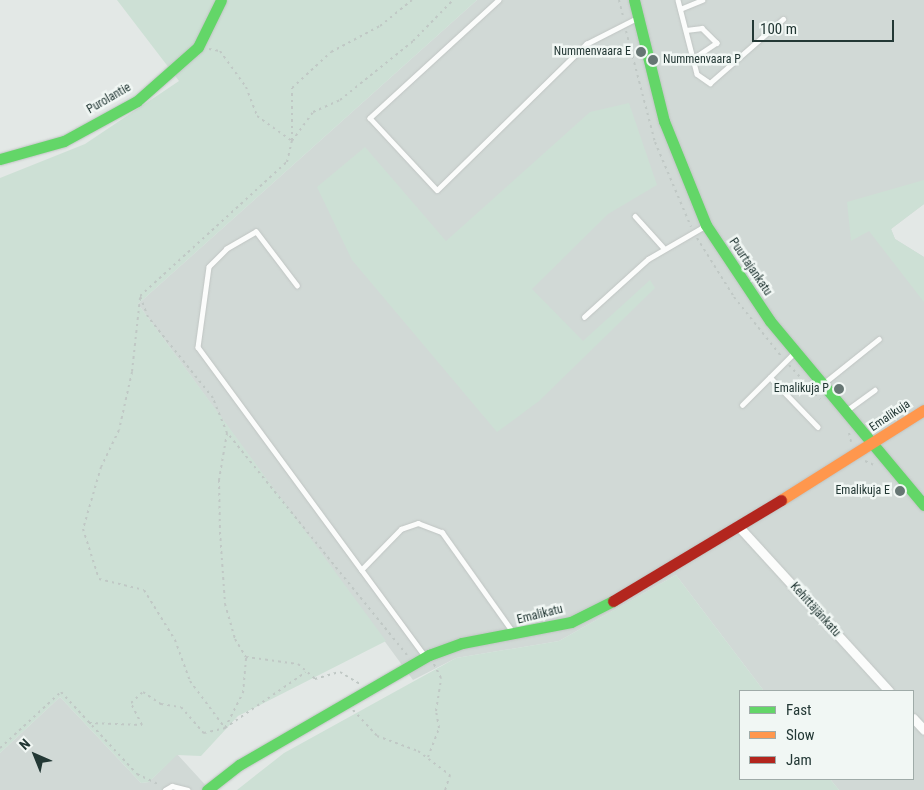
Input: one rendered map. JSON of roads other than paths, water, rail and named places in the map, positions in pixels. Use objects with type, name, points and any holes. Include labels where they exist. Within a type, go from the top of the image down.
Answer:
[{"type":"street","name":"Purolantie","points":[[0,159],[64,141],[137,101],[198,47],[221,0]]},
{"type":"street","name":"Puurtajankatu","points":[[634,0],[664,121],[706,225],[746,288],[824,383],[871,445],[924,505]]},
{"type":"street","name":"Emalikuja","points":[[871,445],[924,410]]},
{"type":"street","name":"Emalikatu","points":[[207,790],[239,765],[347,704],[425,654],[462,643],[515,635],[587,615],[741,529],[871,445]]},
{"type":"street","name":"Kehittäjänkatu","points":[[741,529],[888,690]]},
{"type":"street","points":[[914,719],[924,730]]},
{"type":"lane","points":[[499,0],[370,118],[437,190],[586,44],[638,18]]},
{"type":"lane","points":[[678,0],[693,59],[703,81],[716,81],[784,19]]},
{"type":"lane","points":[[680,9],[702,0]]},
{"type":"lane","points":[[686,30],[702,28],[717,43],[693,59]]},
{"type":"lane","points":[[635,216],[663,247]]},
{"type":"lane","points":[[584,317],[663,247],[706,225]]},
{"type":"lane","points":[[297,286],[256,232],[227,249],[209,267],[198,347],[361,570],[425,654]]},
{"type":"lane","points":[[824,383],[879,340]]},
{"type":"lane","points":[[742,405],[797,351]]},
{"type":"lane","points":[[770,377],[818,427]]},
{"type":"lane","points":[[846,411],[875,390]]},
{"type":"lane","points":[[361,570],[401,529],[418,523],[442,532],[515,635]]},
{"type":"lane","points":[[166,789],[188,790]]},
{"type":"place","name":"Nummenvaara E","points":[[641,52]]},
{"type":"place","name":"Nummenvaara P","points":[[653,60]]},
{"type":"place","name":"Emalikuja P","points":[[839,389]]},
{"type":"place","name":"Emalikuja E","points":[[900,491]]}]
